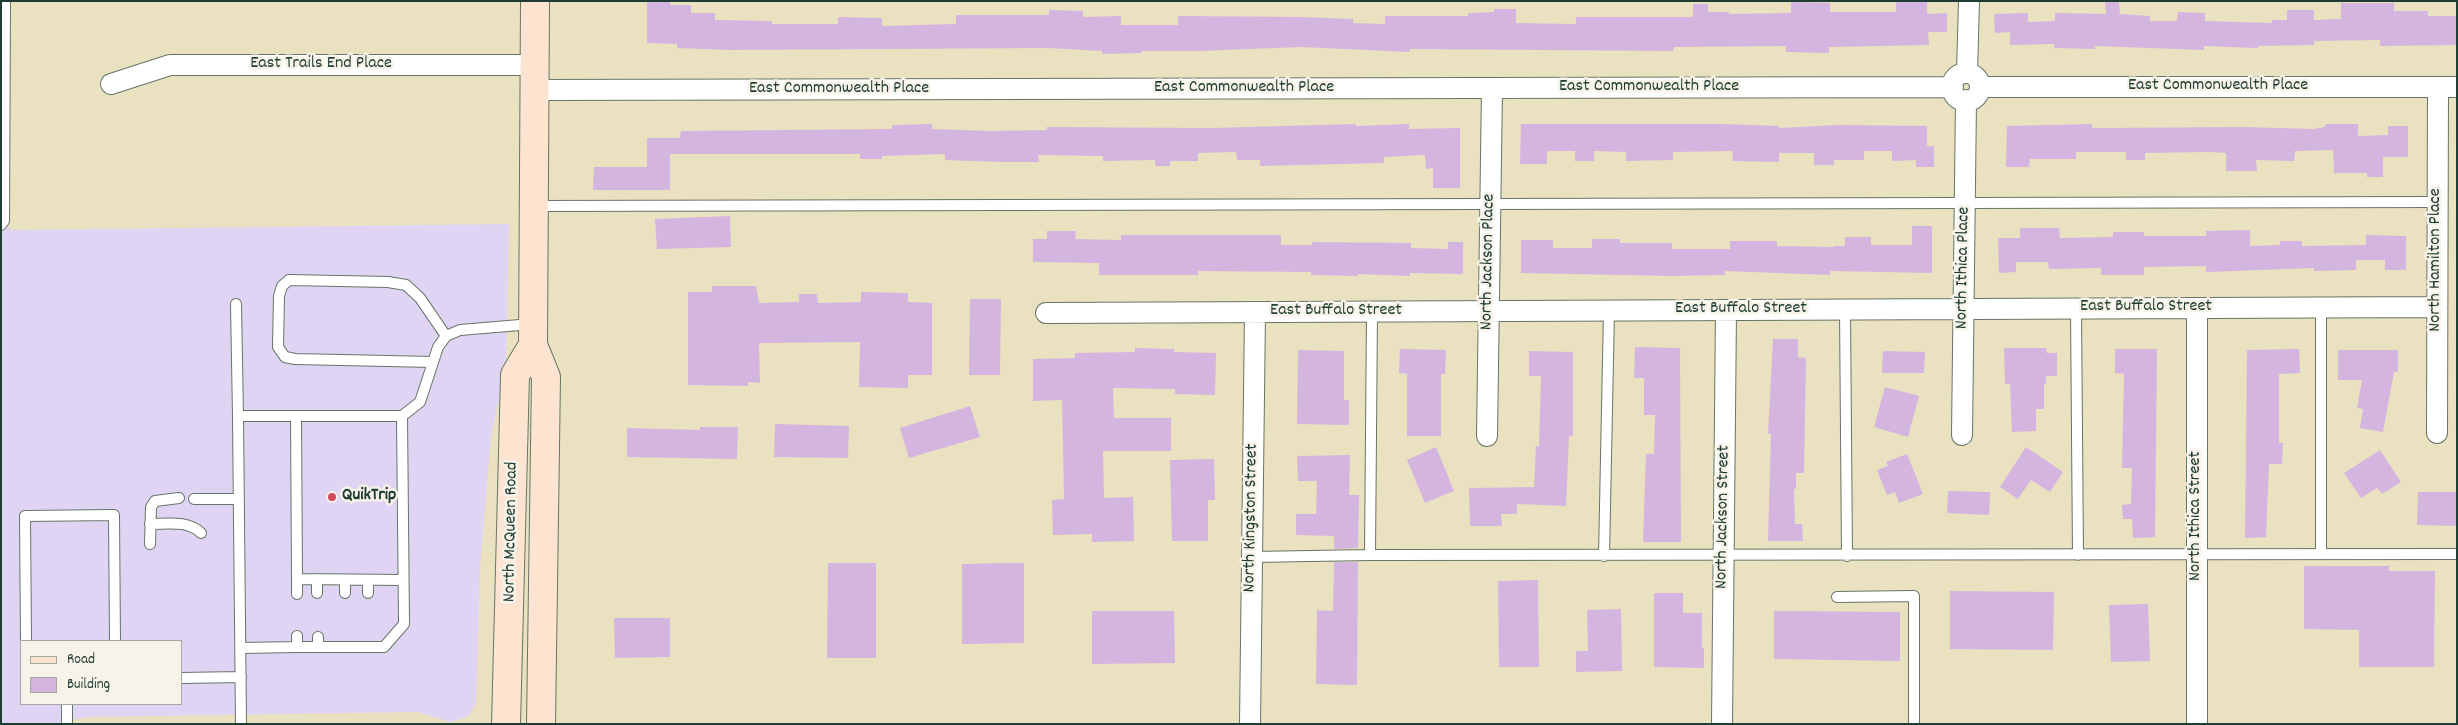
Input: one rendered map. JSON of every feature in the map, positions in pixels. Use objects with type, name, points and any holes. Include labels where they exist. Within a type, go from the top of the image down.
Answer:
[{"type":"main road","name":"North McQueen Road","points":[[536,1],[533,335],[546,377],[541,724]]},
{"type":"main road","name":"North McQueen Road","points":[[506,724],[515,375],[533,335]]},
{"type":"street","name":"North Ithica Place","points":[[1962,435],[1969,1]]},
{"type":"street","name":"East Trails End Place","points":[[111,84],[170,65],[535,78]]},
{"type":"street","name":"East Commonwealth Place","points":[[535,78],[1492,89],[2447,87]]},
{"type":"street","name":"North Hamilton Place","points":[[2437,433],[2438,202],[2447,87]]},
{"type":"street","name":"North Jackson Place","points":[[1486,436],[1492,89]]},
{"type":"street","name":"East Buffalo Street","points":[[1046,313],[2437,307]]},
{"type":"street","name":"North Ithica Street","points":[[2198,308],[2198,724]]},
{"type":"street","name":"North Jackson Street","points":[[1722,724],[1726,310]]},
{"type":"street","name":"North Kingston Street","points":[[1250,724],[1255,312]]},
{"type":"lane","points":[[1,225],[4,221],[5,1]]},
{"type":"lane","points":[[534,206],[1965,199],[2438,202]]},
{"type":"lane","points":[[433,362],[295,359],[285,357],[278,347],[279,296],[282,286],[289,280],[388,282],[406,285],[420,298],[446,336]]},
{"type":"lane","points":[[236,304],[241,724]]},
{"type":"lane","points":[[2321,307],[2321,554]]},
{"type":"lane","points":[[2076,309],[2078,555]]},
{"type":"lane","points":[[1846,310],[1848,556]]},
{"type":"lane","points":[[1604,556],[1609,311]]},
{"type":"lane","points":[[1370,555],[1372,312]]},
{"type":"lane","points":[[238,416],[402,416],[420,402],[438,347],[446,336],[460,330],[533,335]]},
{"type":"lane","points":[[296,416],[297,594]]},
{"type":"lane","points":[[241,648],[297,647],[318,642],[367,643],[384,647],[404,624],[402,416]]},
{"type":"lane","points":[[150,544],[151,507],[155,501],[179,498]]},
{"type":"lane","points":[[194,499],[239,499]]},
{"type":"lane","points":[[26,640],[25,516],[104,515],[114,515],[115,640]]},
{"type":"lane","points":[[150,524],[187,525],[196,528],[200,533]]},
{"type":"lane","points":[[1252,557],[1370,555],[2457,554]]},
{"type":"lane","points":[[297,580],[403,580]]},
{"type":"lane","points":[[317,580],[317,593]]},
{"type":"lane","points":[[345,580],[345,592]]},
{"type":"lane","points":[[368,580],[368,593]]},
{"type":"lane","points":[[1837,597],[1914,596],[1914,724]]},
{"type":"lane","points":[[297,636],[297,647]]},
{"type":"lane","points":[[182,678],[241,677]]},
{"type":"lane","points":[[67,705],[67,724]]},
{"type":"shaded area","points":[[1,221],[12,230],[509,224],[506,365],[491,436],[480,568],[476,704],[468,716],[451,722],[417,712],[87,717],[53,724],[1,724]]},
{"type":"building","points":[[647,1],[670,1],[670,5],[691,5],[691,13],[715,13],[715,20],[772,21],[772,24],[838,24],[838,17],[882,18],[882,26],[956,24],[956,15],[1049,15],[1049,10],[1083,11],[1083,17],[1121,16],[1121,25],[1178,25],[1178,16],[1353,19],[1353,23],[1385,24],[1385,16],[1468,16],[1468,13],[1494,12],[1494,9],[1516,9],[1516,23],[1576,24],[1576,17],[1693,17],[1693,4],[1708,4],[1708,12],[1729,12],[1729,14],[1791,13],[1791,2],[1830,3],[1830,12],[1896,12],[1896,2],[1927,1],[1927,14],[1947,13],[1947,32],[1928,32],[1929,45],[1829,47],[1829,53],[1786,52],[1786,46],[1674,47],[1673,51],[1410,49],[1409,52],[1301,47],[1142,51],[1142,53],[1102,54],[1102,51],[1048,48],[729,50],[677,48],[677,44],[647,43]]},
{"type":"building","points":[[2105,1],[2119,1],[2120,14],[2150,16],[2150,21],[2177,21],[2178,12],[2205,13],[2205,21],[2272,23],[2272,20],[2287,20],[2287,10],[2314,10],[2314,20],[2341,19],[2341,3],[2394,3],[2394,11],[2428,11],[2428,16],[2457,16],[2457,45],[2380,46],[2380,40],[2314,41],[2314,45],[2258,46],[2258,48],[2204,46],[2204,50],[2095,46],[2095,49],[2054,48],[2054,44],[2010,45],[2010,32],[1995,33],[1994,14],[2028,13],[2028,22],[2055,21],[2055,13],[2106,14]]},
{"type":"building","points":[[932,124],[932,129],[990,131],[1047,130],[1047,127],[1212,128],[1356,124],[1356,126],[1409,124],[1409,129],[1460,128],[1460,188],[1433,188],[1433,168],[1426,169],[1425,155],[1384,157],[1384,163],[1260,166],[1260,160],[1237,160],[1236,152],[1198,153],[1198,161],[1170,161],[1170,166],[1155,166],[1155,160],[1103,161],[1103,156],[1038,155],[1039,162],[1001,162],[945,160],[945,154],[882,156],[882,159],[860,159],[860,154],[670,154],[670,190],[593,190],[594,167],[647,167],[647,138],[680,138],[681,131],[892,129],[892,125]]},
{"type":"building","points":[[1521,124],[1722,124],[1779,126],[1779,128],[1839,125],[1927,126],[1927,146],[1934,146],[1934,167],[1916,167],[1916,160],[1892,161],[1892,151],[1864,151],[1864,160],[1834,160],[1834,165],[1814,165],[1814,153],[1779,153],[1779,162],[1732,161],[1733,151],[1673,152],[1673,160],[1626,161],[1626,152],[1594,151],[1594,161],[1575,161],[1575,151],[1547,151],[1547,164],[1520,164]]},
{"type":"building","points":[[2092,124],[2092,128],[2243,127],[2314,129],[2325,127],[2325,124],[2358,124],[2358,136],[2388,135],[2388,126],[2408,126],[2408,157],[2383,157],[2383,177],[2367,177],[2367,173],[2334,173],[2333,150],[2295,151],[2294,161],[2256,160],[2257,171],[2226,171],[2226,153],[2209,152],[2145,153],[2145,160],[2126,160],[2126,152],[2076,152],[2076,159],[2030,159],[2029,167],[2006,167],[2007,126]]},
{"type":"building","points":[[730,216],[731,247],[657,249],[655,219]]},
{"type":"building","points":[[1912,226],[1932,226],[1932,273],[1830,271],[1830,275],[1725,271],[1725,275],[1672,276],[1521,273],[1521,240],[1553,240],[1553,248],[1592,248],[1592,239],[1620,239],[1620,243],[1672,243],[1672,249],[1730,249],[1730,241],[1777,241],[1777,246],[1834,247],[1845,246],[1845,237],[1871,237],[1871,245],[1912,245]]},
{"type":"building","points":[[2020,228],[2059,228],[2060,238],[2113,237],[2113,232],[2144,232],[2144,236],[2206,236],[2206,231],[2250,230],[2250,246],[2280,245],[2280,241],[2302,241],[2302,246],[2366,245],[2366,235],[2406,236],[2406,270],[2385,270],[2385,260],[2356,260],[2356,270],[2314,271],[2314,268],[2206,272],[2206,266],[2144,267],[2144,275],[2101,275],[2101,268],[2049,269],[2048,262],[2016,262],[2016,272],[1999,273],[1998,238],[2020,238]]},
{"type":"building","points":[[1047,231],[1076,231],[1075,239],[1121,240],[1121,235],[1281,235],[1281,245],[1312,245],[1312,242],[1411,243],[1411,248],[1448,249],[1448,242],[1463,242],[1463,274],[1410,273],[1410,276],[1358,274],[1358,276],[1311,275],[1311,272],[1198,271],[1198,275],[1099,275],[1099,263],[1033,262],[1033,239],[1047,239]]},
{"type":"building","points":[[712,286],[756,286],[759,303],[799,302],[799,294],[817,294],[818,303],[861,302],[861,292],[908,293],[908,302],[932,303],[932,375],[908,375],[908,388],[859,387],[860,342],[759,343],[760,383],[748,382],[748,386],[688,385],[688,292],[712,292]]},
{"type":"building","points":[[970,299],[1001,299],[1000,375],[969,375]]},
{"type":"building","points":[[1773,339],[1798,339],[1798,357],[1806,358],[1804,473],[1796,473],[1796,489],[1794,489],[1795,524],[1802,524],[1803,541],[1768,541],[1771,434],[1768,434]]},
{"type":"building","points":[[1635,347],[1680,348],[1681,542],[1643,542],[1646,454],[1654,454],[1655,415],[1644,415],[1644,378],[1634,378]]},
{"type":"building","points":[[1135,348],[1174,349],[1174,352],[1216,353],[1215,395],[1175,394],[1175,389],[1113,388],[1114,418],[1171,418],[1171,451],[1103,451],[1104,498],[1133,497],[1134,541],[1092,542],[1092,534],[1053,535],[1052,500],[1064,499],[1062,400],[1033,401],[1033,359],[1075,358],[1075,353],[1135,352]]},
{"type":"building","points":[[2004,348],[2046,348],[2047,353],[2057,353],[2057,376],[2046,376],[2046,384],[2044,384],[2044,409],[2036,409],[2036,431],[2012,432],[2010,384],[2005,384]]},
{"type":"building","points":[[1400,349],[1446,350],[1445,374],[1441,374],[1441,436],[1407,436],[1407,374],[1399,373]]},
{"type":"building","points":[[2115,349],[2157,349],[2155,537],[2133,538],[2132,519],[2123,519],[2122,505],[2131,504],[2132,468],[2122,468],[2124,374],[2115,373]]},
{"type":"building","points":[[2299,349],[2300,373],[2279,374],[2279,443],[2283,443],[2282,464],[2269,464],[2266,537],[2245,538],[2247,350]]},
{"type":"building","points":[[1298,350],[1344,351],[1344,400],[1349,400],[1349,425],[1297,424]]},
{"type":"building","points":[[2338,350],[2398,350],[2398,372],[2394,372],[2383,432],[2360,428],[2363,409],[2357,408],[2362,380],[2338,380]]},
{"type":"building","points":[[1529,351],[1573,352],[1573,436],[1569,436],[1566,506],[1517,504],[1517,514],[1501,514],[1502,526],[1470,526],[1469,488],[1534,487],[1536,446],[1539,446],[1541,376],[1529,376]]},
{"type":"building","points":[[1883,351],[1925,352],[1924,373],[1882,373]]},
{"type":"building","points":[[1885,387],[1919,396],[1908,437],[1874,427]]},
{"type":"building","points":[[970,406],[980,437],[909,458],[900,428]]},
{"type":"building","points":[[775,424],[849,426],[848,458],[774,457]]},
{"type":"building","points":[[700,427],[738,427],[737,459],[627,457],[627,428],[700,430]]},
{"type":"building","points":[[1436,447],[1454,491],[1425,503],[1407,460]]},
{"type":"building","points":[[2026,447],[2063,472],[2050,492],[2031,480],[2018,499],[2000,487]]},
{"type":"building","points":[[2380,450],[2401,482],[2382,494],[2377,488],[2361,498],[2344,473]]},
{"type":"building","points":[[1907,454],[1923,494],[1899,503],[1895,492],[1887,495],[1877,470],[1888,466],[1886,462]]},
{"type":"building","points":[[1350,455],[1349,495],[1359,495],[1358,548],[1334,549],[1334,536],[1296,535],[1296,514],[1316,514],[1317,481],[1298,481],[1297,456]]},
{"type":"building","points":[[1214,459],[1215,500],[1208,500],[1208,541],[1172,541],[1170,460]]},
{"type":"building","points":[[1948,491],[1990,492],[1989,515],[1947,513]]},
{"type":"building","points":[[2418,492],[2457,492],[2457,526],[2417,525]]},
{"type":"building","points":[[1334,562],[1358,562],[1357,685],[1316,684],[1317,610],[1333,611]]},
{"type":"building","points":[[828,563],[876,563],[876,658],[827,658]]},
{"type":"building","points":[[1024,563],[1024,643],[962,644],[962,564]]},
{"type":"building","points":[[2304,566],[2389,566],[2389,571],[2435,571],[2434,667],[2359,667],[2359,630],[2304,629]]},
{"type":"building","points":[[1538,580],[1539,667],[1499,667],[1498,581]]},
{"type":"building","points":[[1950,591],[2054,592],[2053,650],[1950,649]]},
{"type":"building","points":[[1654,593],[1683,593],[1683,613],[1702,613],[1704,668],[1654,667]]},
{"type":"building","points":[[2148,604],[2150,661],[2111,662],[2109,605]]},
{"type":"building","points":[[1621,609],[1622,671],[1576,672],[1576,651],[1588,651],[1587,610]]},
{"type":"building","points":[[1092,611],[1174,611],[1175,663],[1092,664]]},
{"type":"building","points":[[1774,611],[1900,612],[1900,661],[1774,659]]},
{"type":"building","points":[[614,618],[670,618],[670,657],[615,658]]},
{"type":"place","name":"QuikTrip","points":[[332,497]]}]
